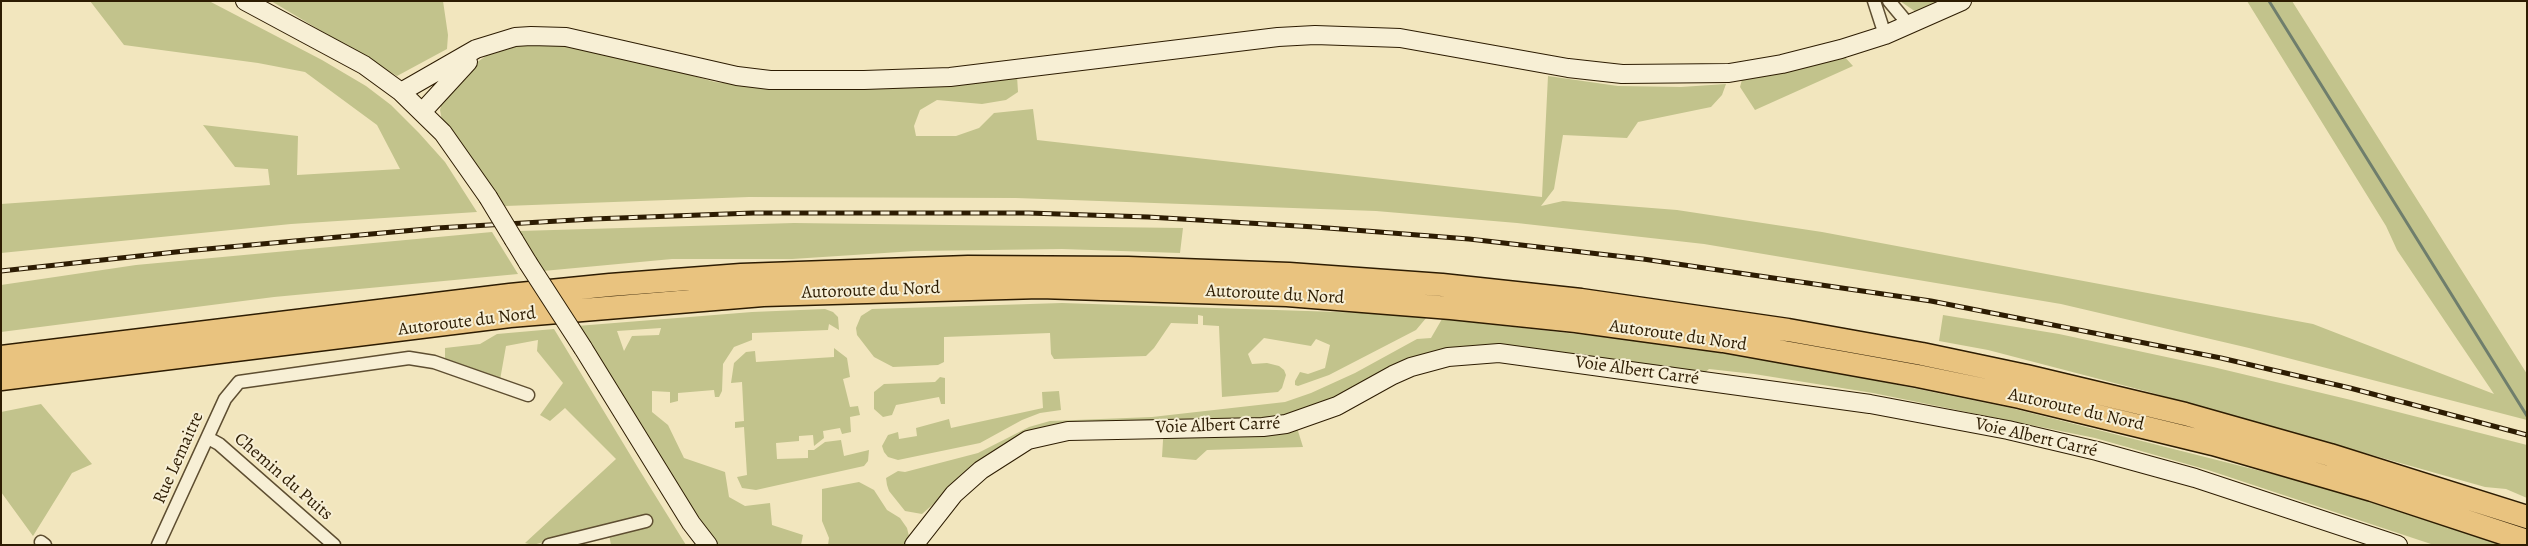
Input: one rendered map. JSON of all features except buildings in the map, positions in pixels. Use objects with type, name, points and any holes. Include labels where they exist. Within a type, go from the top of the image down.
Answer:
[{"type":"highway","name":"Autoroute du Nord","points":[[1,357],[610,284],[741,275],[876,269],[1034,267],[1220,271],[1368,279],[1581,300],[1736,321],[1922,354],[2035,378],[2194,416],[2339,457],[2527,517]]},
{"type":"highway","name":"Autoroute du Nord","points":[[1,380],[357,335],[621,305],[772,294],[1040,287],[1216,292],[1452,308],[1576,321],[1824,358],[2020,397],[2155,429],[2272,460],[2469,520],[2527,541]]},
{"type":"highway","points":[[1,390],[357,335]]},
{"type":"highway","points":[[1,344],[170,337]]},
{"type":"street","points":[[245,1],[364,65],[423,111],[457,151],[488,197],[692,523],[708,545]]},
{"type":"street","points":[[1874,1],[1886,35]]},
{"type":"street","points":[[1889,1],[1909,26]]},
{"type":"street","points":[[401,92],[476,49],[515,37],[566,37],[737,76],[770,80],[950,77],[1278,37],[1315,35],[1371,36],[1424,42],[1568,68],[1622,74],[1730,73],[1782,64],[1886,35],[1962,1]]},
{"type":"street","points":[[423,111],[484,46]]},
{"type":"street","name":"Voie Albert Carré","points":[[914,545],[954,494],[981,470],[1010,450],[1036,438],[1068,431],[1263,427],[1286,424],[1337,406],[1393,375],[1412,367],[1448,357],[1499,353],[1870,404],[2008,430],[2097,451],[2195,478],[2398,545]]},
{"type":"street","name":"Rue Lemaitre","points":[[158,545],[208,438],[234,386],[239,382],[409,358],[434,362],[528,395]]},
{"type":"street","name":"Chemin du Puits","points":[[208,438],[219,444],[334,545]]},
{"type":"street","points":[[549,545],[646,521]]},
{"type":"street","points":[[692,523],[698,545]]},
{"type":"green space","points":[[90,1],[209,1],[322,60],[366,86],[391,105],[445,162],[477,212],[291,224],[1,253],[1,204],[270,185],[268,169],[235,167],[203,125],[298,136],[297,175],[400,169],[377,125],[305,72],[258,63],[124,45]]},
{"type":"green space","points":[[271,1],[443,1],[448,35],[447,49],[397,76]]},
{"type":"green space","points":[[1900,1],[1938,1],[1916,12]]},
{"type":"green space","points":[[2247,1],[2292,1],[2527,374],[2527,420],[2249,348],[2061,304],[1704,244],[1517,223],[1376,211],[1016,198],[749,197],[505,206],[473,160],[442,121],[440,110],[442,101],[473,65],[486,56],[524,44],[553,43],[647,63],[715,82],[769,88],[919,86],[1017,76],[1018,92],[1006,100],[982,104],[937,100],[920,110],[914,126],[916,136],[956,136],[979,128],[994,113],[1033,109],[1037,140],[1542,197],[1548,76],[1618,86],[1681,87],[1726,84],[1722,95],[1711,107],[1638,122],[1627,138],[1563,135],[1554,189],[1541,206],[1563,201],[1677,210],[1822,232],[2313,324],[2494,394],[2397,250],[2386,226]]},
{"type":"green space","points":[[1843,55],[1853,66],[1755,110],[1740,87],[1743,76]]},
{"type":"green space","points":[[794,223],[1183,228],[1180,253],[1062,249],[915,251],[792,259],[672,259],[543,271],[519,231]]},
{"type":"green space","points":[[492,232],[518,274],[274,297],[1,332],[1,285],[136,265]]},
{"type":"green space","points":[[1062,303],[1399,314],[1427,317],[1416,330],[1329,375],[1298,386],[1295,385],[1295,381],[1300,372],[1308,374],[1325,368],[1330,345],[1316,339],[1311,346],[1264,338],[1248,354],[1252,364],[1267,363],[1279,366],[1284,370],[1286,375],[1282,388],[1278,392],[1222,397],[1219,326],[1203,325],[1203,316],[1198,315],[1198,324],[1171,323],[1154,348],[1146,356],[1054,359],[1051,354],[1050,333],[944,337],[944,362],[938,365],[893,367],[874,357],[857,335],[856,328],[861,316],[872,309]]},
{"type":"green space","points":[[825,309],[833,312],[838,317],[839,330],[829,324],[828,330],[752,333],[752,340],[734,347],[723,364],[722,391],[719,397],[715,397],[714,390],[678,393],[678,401],[670,403],[670,392],[652,391],[652,412],[668,425],[684,458],[725,472],[729,497],[745,506],[770,503],[772,525],[803,535],[801,545],[718,545],[698,517],[577,326],[752,312]],"holes":[[[661,328],[659,335],[632,336],[624,351],[617,331]]]},
{"type":"green space","points":[[1943,315],[2059,334],[2213,367],[2527,445],[2527,498],[2506,489],[2485,487],[2149,392],[1988,350],[1939,341]]},
{"type":"green space","points":[[1442,319],[1631,340],[1755,358],[2011,408],[2324,487],[2503,545],[2434,545],[2208,470],[2095,438],[1873,393],[1754,374],[1709,369],[1702,375],[1474,347],[1293,415],[1303,447],[1207,450],[1196,460],[1162,457],[1164,424],[1068,427],[953,487],[922,514],[905,511],[889,491],[887,485],[886,478],[898,471],[905,472],[978,453],[1029,427],[1050,421],[1152,417],[1285,402],[1311,393],[1355,373],[1417,339],[1431,338]]},
{"type":"green space","points":[[554,329],[686,545],[611,545],[607,524],[533,545],[525,543],[616,459],[565,408],[550,421],[540,415],[563,383],[537,351],[538,340],[506,346],[500,380],[445,361],[445,348],[480,344],[497,334]]},
{"type":"green space","points":[[834,348],[847,358],[850,377],[843,379],[850,407],[858,406],[860,415],[850,417],[851,432],[842,434],[840,428],[823,431],[824,438],[814,446],[813,435],[799,436],[799,441],[776,443],[777,459],[808,458],[808,450],[814,450],[825,442],[841,440],[844,456],[869,450],[868,461],[864,466],[756,490],[742,488],[737,477],[747,475],[744,427],[735,428],[735,422],[744,421],[742,382],[731,383],[734,363],[746,352],[755,351],[756,362],[834,357]]},
{"type":"green space","points":[[940,377],[945,378],[945,404],[941,404],[939,397],[896,405],[892,415],[883,417],[874,409],[874,392],[884,384],[935,382]]},
{"type":"green space","points":[[1059,391],[1061,410],[1040,413],[1022,420],[980,443],[898,460],[888,457],[882,446],[888,435],[898,432],[899,439],[917,436],[916,428],[949,419],[951,428],[1043,408],[1042,392]]},
{"type":"green space","points":[[41,404],[92,464],[72,473],[33,536],[1,492],[1,412]]},
{"type":"green space","points":[[859,482],[874,490],[887,510],[900,518],[907,528],[909,536],[906,545],[828,545],[829,538],[822,521],[822,489]]},
{"type":"waterway","points":[[2269,1],[2527,416]]},
{"type":"railway","points":[[1,271],[185,251],[437,228],[593,219],[753,213],[1029,213],[1148,217],[1315,227],[1469,239],[1643,259],[1931,301],[2221,358],[2350,388],[2527,435]]}]
